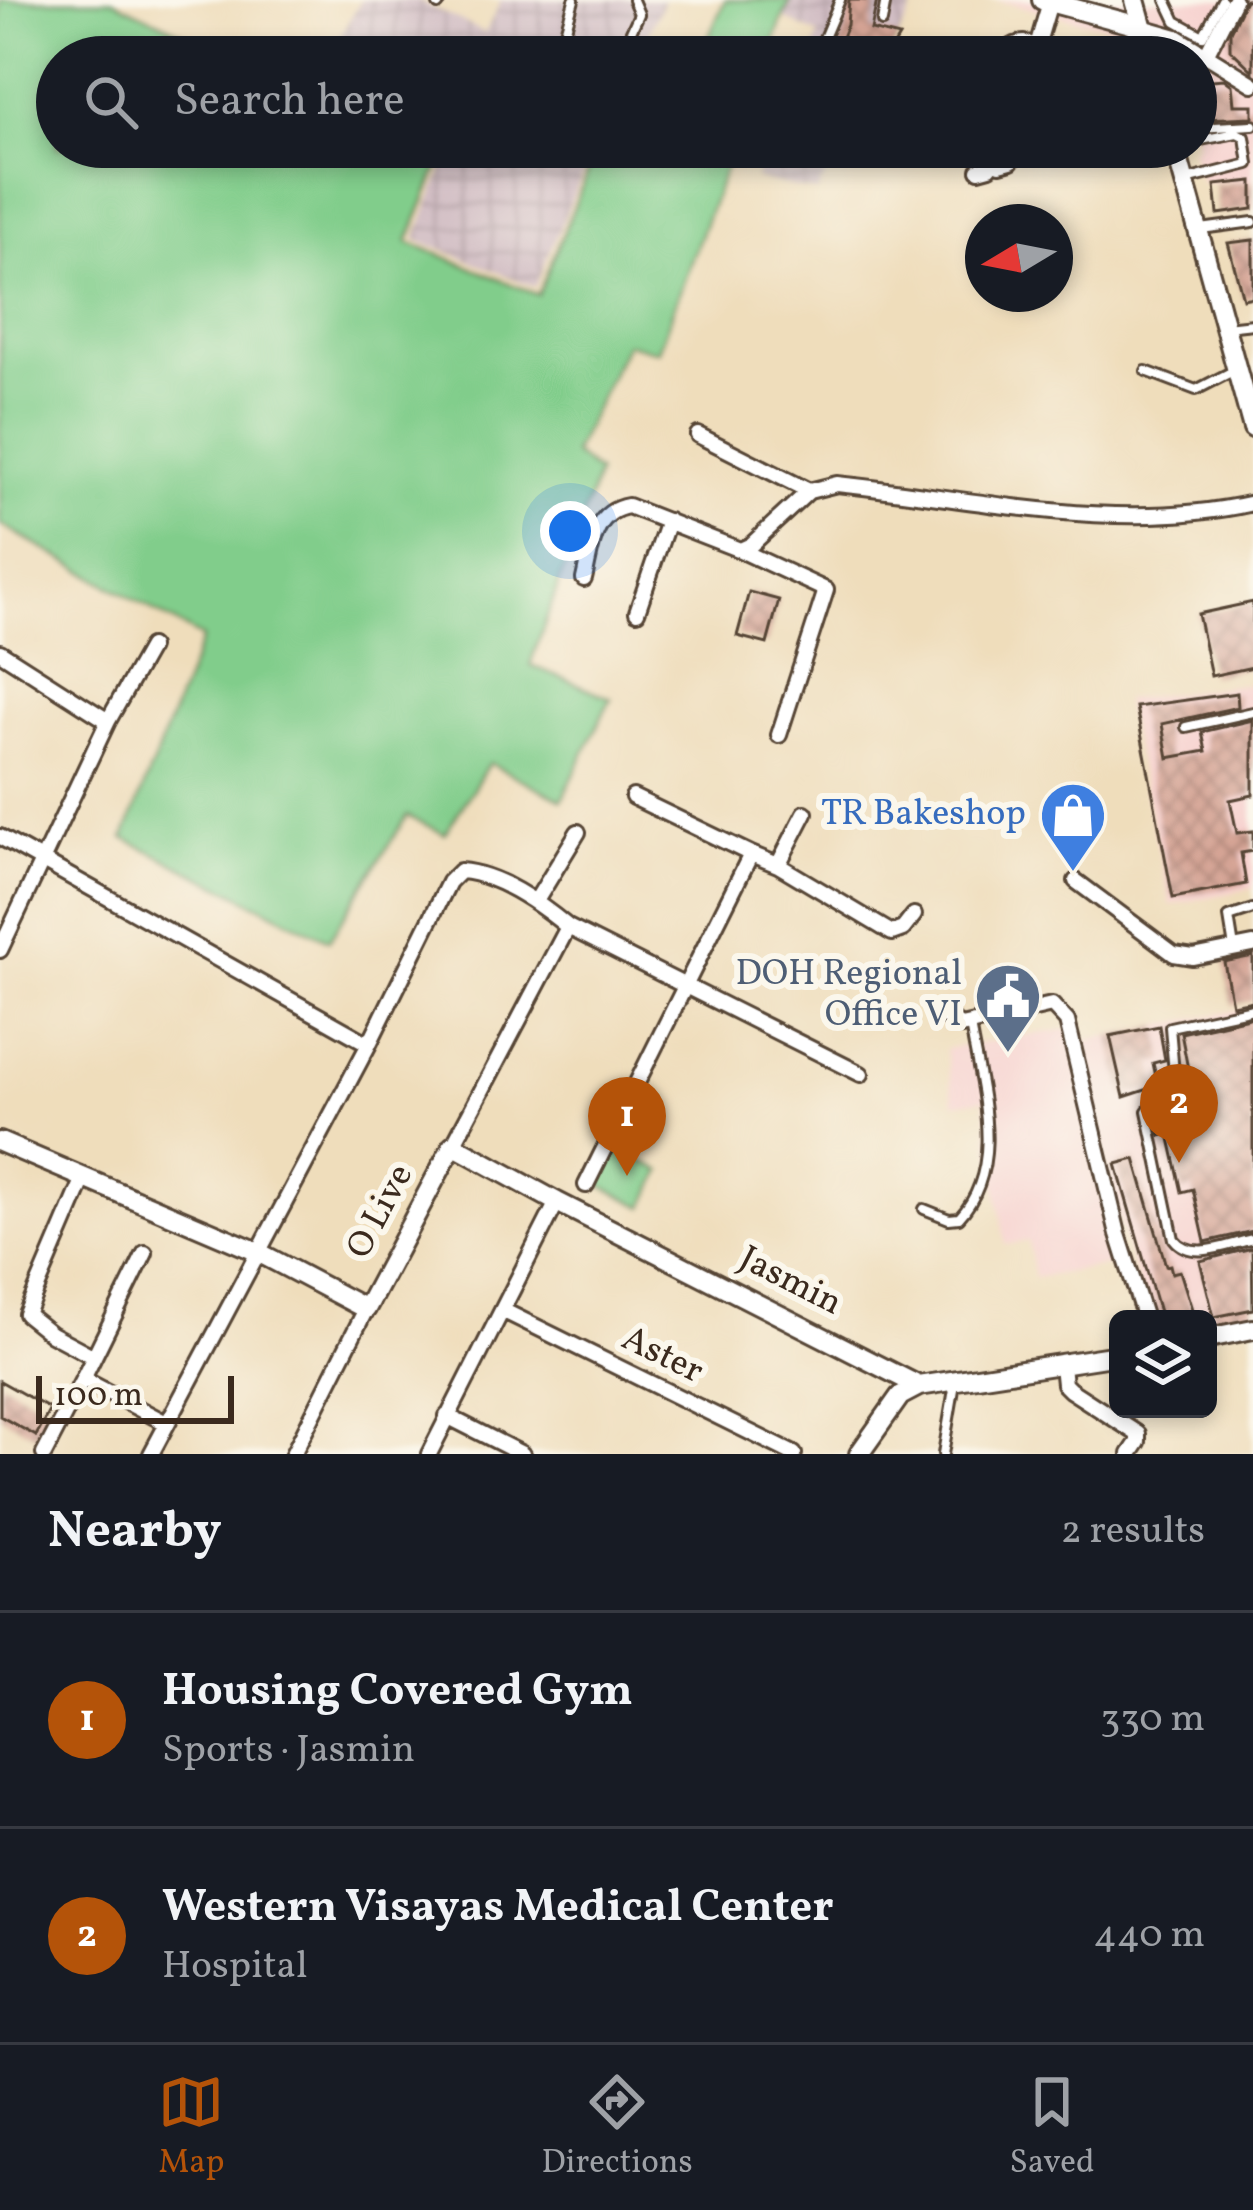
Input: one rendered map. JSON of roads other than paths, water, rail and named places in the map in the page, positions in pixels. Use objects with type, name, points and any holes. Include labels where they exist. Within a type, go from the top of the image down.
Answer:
[{"type":"street","points":[[1216,36],[1234,0]]},
{"type":"street","points":[[1043,36],[1046,1],[1141,9],[1175,36]]},
{"type":"street","points":[[1217,60],[1253,84]]},
{"type":"street","points":[[1181,168],[1253,428]]},
{"type":"street","points":[[698,435],[809,491]]},
{"type":"street","points":[[740,550],[809,491],[837,484],[1070,512],[1170,513],[1253,503]]},
{"type":"street","points":[[584,580],[596,529],[609,512],[628,506],[826,590],[779,735]]},
{"type":"street","points":[[637,612],[668,521]]},
{"type":"street","points":[[0,950],[108,721],[150,647]]},
{"type":"street","points":[[0,652],[108,721]]},
{"type":"street","points":[[633,797],[778,865],[892,933],[903,929],[914,915]]},
{"type":"street","points":[[778,865],[805,813]]},
{"type":"street","points":[[536,902],[578,832]]},
{"type":"street","points":[[0,837],[369,1044]]},
{"type":"street","points":[[586,1185],[751,854]]},
{"type":"street","points":[[151,1454],[369,1044],[449,882],[460,872],[472,872],[536,902],[568,927],[861,1074]]},
{"type":"street","points":[[1076,881],[1174,954],[1192,957],[1253,945]]},
{"type":"street","points":[[453,1145],[568,927]]},
{"type":"street","points":[[942,1015],[961,1026],[1052,1006],[1067,1021],[1118,1234],[1142,1310]]},
{"type":"street","points":[[0,1142],[256,1251],[366,1309],[293,1454]]},
{"type":"street","name":"Jasmin","points":[[453,1145],[919,1385]]},
{"type":"street","name":"O Live","points":[[366,1309],[453,1145]]},
{"type":"street","points":[[84,1178],[26,1314],[94,1357]]},
{"type":"street","points":[[429,1454],[557,1202]]},
{"type":"street","points":[[44,1454],[145,1253]]},
{"type":"street","name":"Aster","points":[[504,1312],[794,1454]]},
{"type":"street","points":[[1217,1336],[1253,1330]]},
{"type":"street","points":[[859,1454],[900,1396],[919,1385],[1109,1356]]},
{"type":"street","points":[[1062,1364],[1064,1384],[1070,1390],[1138,1434],[1130,1454]]},
{"type":"street","points":[[83,1378],[166,1424]]},
{"type":"street","points":[[447,1416],[522,1454]]},
{"type":"lane","points":[[564,36],[574,0]]},
{"type":"lane","points":[[628,36],[638,14],[634,0]]},
{"type":"lane","points":[[825,36],[840,0]]},
{"type":"lane","points":[[882,22],[886,0]]},
{"type":"lane","points":[[1166,0],[1176,21],[1203,36],[1222,0]]},
{"type":"lane","points":[[1217,127],[1253,125]]},
{"type":"lane","points":[[1184,181],[1249,164],[1245,137],[1217,138]]},
{"type":"lane","points":[[1198,230],[1253,222]]},
{"type":"lane","points":[[1225,327],[1253,324]]},
{"type":"lane","points":[[1146,370],[1196,390],[1237,370]]},
{"type":"lane","points":[[1186,727],[1253,712]]},
{"type":"lane","points":[[1234,948],[1229,917],[1253,909]]},
{"type":"lane","points":[[1253,1010],[1170,1028],[1174,1073],[1147,1111],[1174,1239],[1182,1249],[1192,1252],[1253,1239]]},
{"type":"lane","points":[[924,1209],[949,1220],[959,1218],[980,1181],[988,1149],[970,1024]]},
{"type":"lane","points":[[944,1454],[955,1382]]},
{"type":"place","name":"TR Bakeshop","points":[[1073,874]]},
{"type":"place","name":"DOH Regional Office VI","points":[[1008,1055]]},
{"type":"place","name":"Western Visayas Medical Center","points":[[1179,1163]]},
{"type":"place","name":"Housing Covered Gym","points":[[627,1176]]}]
